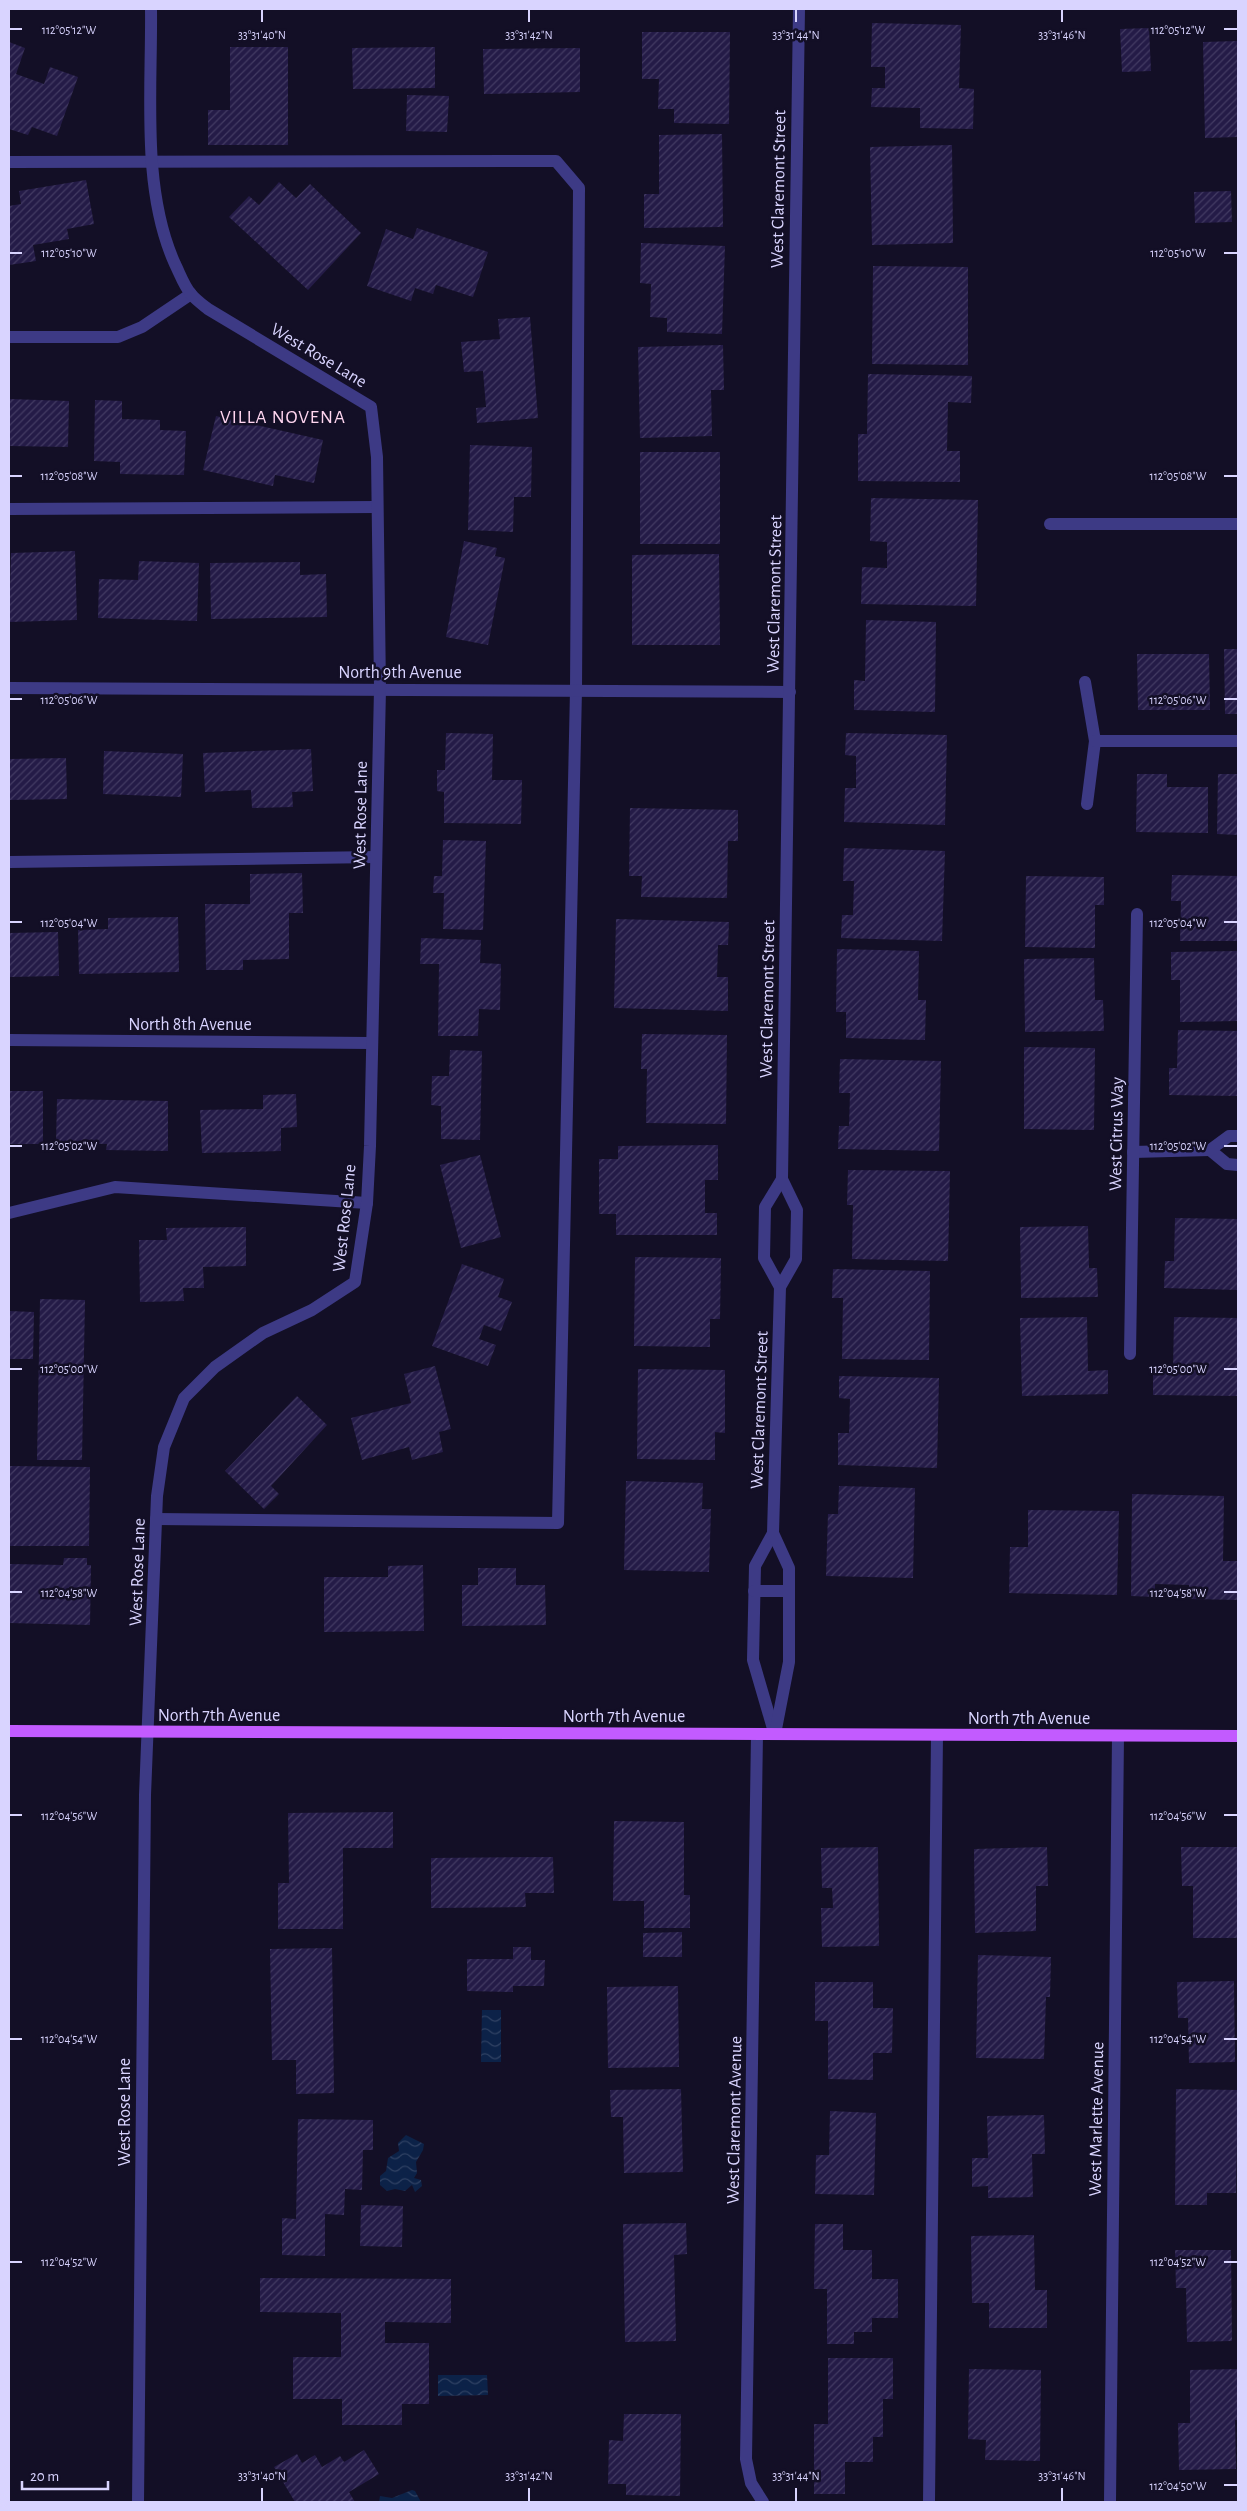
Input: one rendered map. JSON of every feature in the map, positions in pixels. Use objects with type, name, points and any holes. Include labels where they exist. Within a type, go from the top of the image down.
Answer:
[{"type":"main road","name":"North 7th Avenue","points":[[9,1731],[1238,1736]]},
{"type":"street","name":"West Rose Lane","points":[[138,2502],[145,1795],[156,1519],[164,1448],[184,1398],[214,1367],[264,1333],[312,1310],[355,1282],[367,1203],[380,689],[376,508],[377,457],[371,407],[208,309],[191,294],[164,240],[156,203],[151,163],[151,9]]},
{"type":"street","name":"West Claremont Street","points":[[775,1734],[789,1662],[789,1568],[773,1533],[780,1287],[796,1259],[797,1210],[782,1179],[790,692],[793,312],[799,9]]},
{"type":"street","points":[[9,162],[556,161],[579,188],[576,690],[558,1523],[156,1519]]},
{"type":"street","points":[[9,337],[118,337],[142,328],[191,294]]},
{"type":"street","points":[[9,509],[376,508]]},
{"type":"street","points":[[1050,524],[1238,524]]},
{"type":"street","points":[[1085,682],[1095,741],[1087,804]]},
{"type":"street","name":"North 9th Avenue","points":[[9,688],[790,692]]},
{"type":"street","points":[[1095,741],[1238,741]]},
{"type":"street","points":[[9,862],[376,857]]},
{"type":"street","name":"West Citrus Way","points":[[1130,1354],[1137,914]]},
{"type":"street","name":"North 8th Avenue","points":[[9,1040],[370,1043]]},
{"type":"street","points":[[1133,1152],[1210,1150],[1229,1136],[1238,1136]]},
{"type":"street","points":[[1210,1150],[1227,1164],[1238,1165]]},
{"type":"street","points":[[780,1287],[764,1258],[765,1207],[782,1179]]},
{"type":"street","points":[[9,1213],[115,1187],[367,1203]]},
{"type":"street","name":"West Claremont Street","points":[[773,1533],[755,1566],[753,1660],[775,1734]]},
{"type":"street","points":[[754,1591],[789,1591]]},
{"type":"street","name":"West Claremont Avenue","points":[[757,1734],[746,2459],[751,2483],[763,2502]]},
{"type":"street","points":[[929,2502],[937,1735]]},
{"type":"street","name":"West Marlette Avenue","points":[[1110,2502],[1118,1736]]},
{"type":"water","points":[[482,2010],[501,2010],[501,2062],[481,2062]]},
{"type":"water","points":[[406,2135],[424,2144],[423,2150],[416,2162],[417,2173],[414,2178],[421,2180],[422,2186],[415,2192],[412,2185],[405,2191],[395,2189],[387,2191],[380,2185],[380,2176],[386,2171],[388,2158],[399,2151],[398,2143]]},
{"type":"water","points":[[438,2375],[487,2375],[488,2395],[438,2396]]},
{"type":"water","points":[[412,2490],[415,2491],[421,2502],[379,2502],[380,2496],[392,2498]]},
{"type":"building","points":[[872,23],[961,25],[959,88],[974,89],[973,129],[920,128],[920,108],[871,107],[872,88],[885,88],[885,67],[871,67]]},
{"type":"building","points":[[1149,28],[1151,71],[1122,72],[1120,29]]},
{"type":"building","points":[[642,32],[730,32],[729,124],[674,123],[674,109],[658,109],[659,79],[642,79]]},
{"type":"building","points":[[1238,41],[1238,137],[1205,138],[1203,42]]},
{"type":"building","points":[[9,42],[25,48],[16,74],[44,84],[50,67],[78,77],[57,136],[32,127],[28,135],[9,129]]},
{"type":"building","points":[[230,47],[288,47],[288,145],[208,145],[208,110],[230,110]]},
{"type":"building","points":[[435,47],[435,88],[353,89],[352,48]]},
{"type":"building","points":[[580,48],[580,92],[484,94],[483,49]]},
{"type":"building","points":[[407,95],[449,96],[447,132],[406,131]]},
{"type":"building","points":[[722,134],[723,227],[644,228],[644,194],[659,194],[659,135]]},
{"type":"building","points":[[952,145],[953,243],[872,245],[870,147]]},
{"type":"building","points":[[86,180],[94,224],[67,229],[69,239],[33,245],[36,261],[9,265],[9,206],[21,204],[19,191]]},
{"type":"building","points":[[279,182],[296,198],[310,184],[361,233],[308,290],[229,217],[249,196],[259,205]]},
{"type":"building","points":[[1231,191],[1232,222],[1195,223],[1194,192]]},
{"type":"building","points":[[417,228],[488,252],[473,297],[436,285],[433,294],[415,288],[411,301],[367,286],[386,229],[413,239]]},
{"type":"building","points":[[641,243],[725,246],[722,334],[667,332],[667,318],[650,317],[651,284],[640,283]]},
{"type":"building","points":[[873,266],[968,267],[968,365],[872,364]]},
{"type":"building","points":[[530,317],[538,418],[477,423],[476,408],[486,407],[483,371],[464,372],[461,342],[500,339],[498,319]]},
{"type":"building","points":[[723,345],[724,390],[711,390],[712,436],[640,438],[638,347]]},
{"type":"building","points":[[868,374],[972,376],[971,403],[948,402],[947,451],[960,451],[960,482],[858,481],[858,434],[867,434]]},
{"type":"building","points":[[9,399],[69,401],[68,447],[9,446]]},
{"type":"building","points":[[95,400],[122,401],[122,419],[160,420],[160,430],[186,431],[184,475],[120,474],[120,462],[94,461]]},
{"type":"building","points":[[216,416],[323,440],[314,483],[275,475],[273,486],[203,470]]},
{"type":"building","points":[[470,445],[532,447],[531,497],[514,497],[513,532],[468,530]]},
{"type":"building","points":[[640,452],[720,452],[720,544],[640,544]]},
{"type":"building","points":[[871,498],[978,500],[976,606],[861,604],[862,567],[887,568],[887,542],[870,541]]},
{"type":"building","points":[[464,541],[497,548],[495,556],[505,558],[488,645],[446,637]]},
{"type":"building","points":[[75,551],[77,620],[9,622],[11,553]]},
{"type":"building","points":[[719,554],[720,645],[632,645],[632,555]]},
{"type":"building","points":[[139,561],[199,563],[197,621],[98,618],[99,579],[138,580]]},
{"type":"building","points":[[300,562],[300,575],[326,574],[327,617],[211,619],[210,563]]},
{"type":"building","points":[[866,620],[936,622],[935,712],[854,710],[854,680],[865,681]]},
{"type":"building","points":[[1224,649],[1238,649],[1238,714],[1225,714]]},
{"type":"building","points":[[1137,654],[1209,654],[1210,710],[1138,710]]},
{"type":"building","points":[[446,733],[493,734],[492,780],[522,780],[521,824],[444,823],[444,792],[437,791],[437,770],[445,770]]},
{"type":"building","points":[[846,733],[947,735],[945,825],[844,822],[845,788],[856,788],[856,756],[845,755]]},
{"type":"building","points":[[311,749],[313,791],[292,792],[293,807],[252,808],[251,790],[205,792],[203,753]]},
{"type":"building","points":[[104,751],[183,754],[181,797],[103,794]]},
{"type":"building","points":[[66,758],[67,799],[9,800],[9,759]]},
{"type":"building","points":[[1137,774],[1167,774],[1167,787],[1208,787],[1208,833],[1136,832]]},
{"type":"building","points":[[1218,774],[1238,774],[1238,835],[1217,834]]},
{"type":"building","points":[[630,808],[738,810],[738,841],[728,841],[727,898],[641,897],[642,876],[629,876]]},
{"type":"building","points":[[443,840],[486,841],[483,930],[443,929],[444,893],[433,893],[434,876],[442,876]]},
{"type":"building","points":[[844,848],[945,851],[942,941],[841,938],[842,915],[853,915],[854,881],[843,881]]},
{"type":"building","points":[[302,873],[303,913],[289,913],[289,959],[243,960],[243,970],[206,970],[205,904],[250,904],[250,874]]},
{"type":"building","points":[[1172,875],[1238,876],[1238,941],[1180,941],[1181,901],[1171,901]]},
{"type":"building","points":[[1026,876],[1104,877],[1104,905],[1095,905],[1095,948],[1025,947]]},
{"type":"building","points":[[178,917],[179,972],[79,974],[78,930],[108,929],[108,918]]},
{"type":"building","points":[[616,919],[729,922],[728,945],[718,945],[717,977],[728,977],[728,1011],[614,1008]]},
{"type":"building","points":[[58,932],[59,976],[9,977],[9,933]]},
{"type":"building","points":[[421,938],[481,940],[480,963],[501,964],[500,1010],[479,1009],[478,1036],[438,1036],[439,964],[420,964]]},
{"type":"building","points":[[837,949],[919,951],[918,1000],[926,1000],[925,1040],[846,1038],[846,1012],[836,1012]]},
{"type":"building","points":[[1238,951],[1238,1021],[1180,1022],[1180,980],[1171,980],[1171,952]]},
{"type":"building","points":[[1094,958],[1095,1000],[1103,1000],[1104,1031],[1025,1032],[1024,959]]},
{"type":"building","points":[[1178,1030],[1238,1031],[1238,1096],[1169,1095],[1169,1068],[1177,1068]]},
{"type":"building","points":[[642,1034],[727,1035],[726,1124],[646,1123],[647,1069],[641,1069]]},
{"type":"building","points":[[1024,1047],[1095,1048],[1094,1130],[1024,1129]]},
{"type":"building","points":[[450,1050],[482,1051],[480,1140],[441,1139],[441,1106],[431,1105],[432,1076],[449,1076]]},
{"type":"building","points":[[840,1059],[941,1061],[939,1151],[838,1149],[839,1126],[849,1126],[850,1093],[839,1093]]},
{"type":"building","points":[[9,1091],[43,1091],[43,1144],[9,1144]]},
{"type":"building","points":[[296,1094],[297,1127],[281,1128],[281,1151],[202,1153],[200,1110],[263,1109],[263,1095]]},
{"type":"building","points":[[57,1099],[168,1101],[168,1151],[106,1150],[107,1144],[56,1143]]},
{"type":"building","points":[[718,1145],[718,1180],[705,1180],[705,1213],[717,1213],[717,1235],[616,1235],[616,1214],[599,1214],[599,1159],[618,1159],[618,1146]]},
{"type":"building","points":[[480,1155],[501,1237],[461,1248],[440,1165]]},
{"type":"building","points":[[848,1170],[950,1171],[948,1261],[852,1259],[853,1205],[847,1205]]},
{"type":"building","points":[[1175,1218],[1238,1219],[1238,1290],[1164,1288],[1165,1261],[1174,1261]]},
{"type":"building","points":[[1088,1226],[1089,1268],[1097,1268],[1098,1297],[1021,1298],[1020,1227]]},
{"type":"building","points":[[246,1227],[246,1266],[203,1267],[204,1288],[183,1288],[184,1301],[140,1302],[139,1240],[167,1240],[166,1228]]},
{"type":"building","points":[[635,1257],[721,1258],[720,1319],[710,1319],[710,1347],[634,1346]]},
{"type":"building","points":[[462,1264],[504,1279],[498,1297],[512,1302],[501,1331],[484,1325],[479,1339],[496,1345],[488,1366],[432,1346]]},
{"type":"building","points":[[833,1269],[930,1271],[929,1360],[842,1359],[843,1298],[832,1298]]},
{"type":"building","points":[[40,1299],[85,1300],[82,1460],[37,1460]]},
{"type":"building","points":[[9,1311],[34,1312],[33,1359],[9,1359]]},
{"type":"building","points":[[1087,1317],[1088,1371],[1108,1370],[1108,1394],[1022,1396],[1020,1318]]},
{"type":"building","points":[[1174,1317],[1238,1318],[1238,1396],[1153,1395],[1153,1370],[1173,1370]]},
{"type":"building","points":[[435,1366],[451,1429],[439,1432],[443,1452],[412,1460],[409,1447],[362,1460],[351,1418],[411,1403],[404,1374]]},
{"type":"building","points":[[638,1369],[725,1370],[725,1433],[715,1432],[715,1460],[637,1459]]},
{"type":"building","points":[[839,1376],[939,1378],[937,1468],[838,1465],[838,1433],[849,1433],[850,1399],[839,1398]]},
{"type":"building","points":[[297,1396],[327,1425],[271,1486],[279,1494],[264,1509],[225,1471]]},
{"type":"building","points":[[9,1466],[90,1467],[89,1546],[9,1546]]},
{"type":"building","points":[[626,1481],[703,1483],[702,1509],[711,1509],[709,1572],[624,1570]]},
{"type":"building","points":[[839,1486],[915,1488],[913,1578],[826,1576],[828,1514],[838,1514]]},
{"type":"building","points":[[1132,1494],[1224,1496],[1223,1561],[1238,1561],[1238,1600],[1189,1599],[1189,1585],[1155,1584],[1155,1597],[1131,1596]]},
{"type":"building","points":[[1028,1510],[1119,1511],[1117,1595],[1009,1593],[1010,1547],[1028,1547]]},
{"type":"building","points":[[64,1558],[87,1558],[87,1565],[91,1565],[90,1625],[9,1623],[9,1564],[63,1565]]},
{"type":"building","points":[[423,1565],[424,1631],[324,1632],[324,1577],[388,1577],[388,1566]]},
{"type":"building","points":[[478,1568],[516,1568],[516,1585],[545,1585],[546,1625],[462,1626],[462,1585],[478,1585]]},
{"type":"building","points":[[393,1812],[393,1848],[343,1848],[343,1929],[278,1929],[278,1883],[289,1883],[288,1813]]},
{"type":"building","points":[[614,1821],[684,1822],[684,1895],[690,1895],[690,1928],[644,1928],[644,1901],[613,1901]]},
{"type":"building","points":[[878,1847],[879,1946],[822,1947],[821,1908],[833,1908],[832,1888],[822,1888],[821,1848]]},
{"type":"building","points":[[1047,1847],[1048,1886],[1036,1886],[1036,1931],[975,1933],[974,1849]]},
{"type":"building","points":[[1181,1847],[1238,1847],[1238,1938],[1193,1938],[1193,1886],[1182,1886]]},
{"type":"building","points":[[553,1857],[554,1893],[525,1893],[526,1907],[431,1908],[431,1858]]},
{"type":"building","points":[[682,1932],[682,1957],[643,1957],[643,1933]]},
{"type":"building","points":[[513,1947],[531,1947],[531,1960],[545,1960],[544,1986],[513,1986],[513,1992],[467,1991],[467,1959],[513,1959]]},
{"type":"building","points":[[332,1948],[334,2093],[296,2094],[296,2060],[272,2060],[270,1949]]},
{"type":"building","points":[[978,1955],[1051,1957],[1050,1997],[1046,1997],[1044,2059],[976,2058]]},
{"type":"building","points":[[1234,1981],[1235,2062],[1189,2063],[1188,2018],[1178,2018],[1177,1982]]},
{"type":"building","points":[[815,1982],[873,1982],[873,2008],[893,2008],[892,2053],[873,2053],[873,2080],[828,2079],[828,2021],[815,2021]]},
{"type":"building","points":[[678,1986],[679,2067],[608,2068],[607,1987]]},
{"type":"building","points":[[681,2089],[683,2172],[624,2173],[623,2117],[611,2117],[610,2090]]},
{"type":"building","points":[[1176,2089],[1238,2090],[1236,2193],[1207,2193],[1207,2205],[1175,2205]]},
{"type":"building","points":[[830,2111],[876,2113],[874,2195],[815,2194],[816,2155],[829,2155]]},
{"type":"building","points":[[1044,2115],[1045,2154],[1032,2154],[1033,2197],[988,2198],[988,2186],[972,2187],[972,2158],[988,2158],[987,2116]]},
{"type":"building","points":[[298,2119],[373,2120],[373,2150],[363,2150],[362,2190],[345,2189],[344,2215],[325,2214],[325,2256],[282,2255],[282,2218],[296,2219]]},
{"type":"building","points":[[361,2205],[403,2206],[402,2247],[360,2246]]},
{"type":"building","points":[[686,2223],[687,2254],[674,2255],[676,2341],[625,2342],[623,2224]]},
{"type":"building","points":[[815,2224],[843,2224],[843,2250],[872,2250],[872,2279],[898,2279],[898,2318],[872,2318],[872,2332],[854,2332],[854,2344],[827,2344],[827,2289],[814,2289]]},
{"type":"building","points":[[1034,2235],[1035,2290],[1047,2290],[1047,2328],[989,2328],[989,2303],[972,2303],[971,2236]]},
{"type":"building","points":[[1175,2250],[1231,2250],[1232,2341],[1187,2342],[1186,2288],[1176,2288]]},
{"type":"building","points":[[260,2278],[451,2279],[451,2323],[385,2322],[385,2343],[429,2343],[429,2404],[402,2404],[402,2425],[342,2425],[342,2399],[293,2399],[293,2357],[341,2357],[341,2313],[260,2312]]},
{"type":"building","points":[[828,2358],[893,2358],[893,2399],[883,2399],[883,2437],[873,2437],[873,2462],[845,2462],[845,2494],[814,2494],[814,2424],[828,2424]]},
{"type":"building","points":[[969,2369],[1041,2370],[1040,2461],[985,2460],[986,2440],[968,2439]]},
{"type":"building","points":[[1238,2369],[1238,2420],[1235,2420],[1236,2469],[1179,2470],[1178,2423],[1190,2423],[1190,2370]]},
{"type":"building","points":[[624,2414],[681,2414],[680,2496],[626,2495],[626,2484],[608,2484],[609,2440],[623,2441]]},
{"type":"building","points":[[364,2450],[379,2474],[349,2492],[355,2502],[295,2502],[274,2467],[297,2454],[302,2463],[315,2455],[322,2467],[340,2456],[344,2462]]},
{"type":"district","name":"VILLA NOVENA","points":[[283,416]]}]
